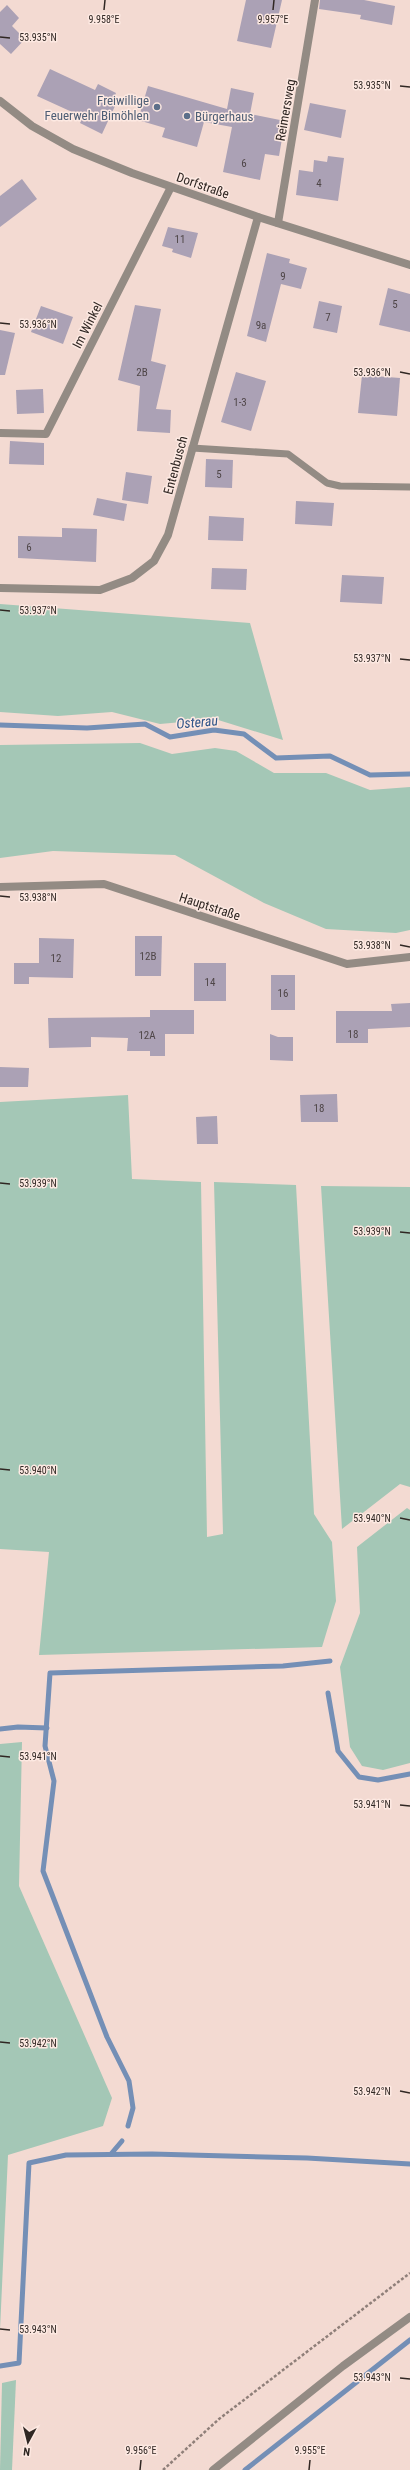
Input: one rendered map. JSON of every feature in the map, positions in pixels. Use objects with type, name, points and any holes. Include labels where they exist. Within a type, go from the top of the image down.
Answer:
[{"type":"street","name":"Reimersweg","points":[[278,223],[315,0]]},
{"type":"street","name":"Dorfstraße","points":[[0,101],[32,126],[73,149],[170,187],[258,217],[410,265]]},
{"type":"street","name":"Im Winkel","points":[[0,433],[46,434],[170,187]]},
{"type":"street","name":"Entenbusch","points":[[0,588],[100,590],[132,578],[154,561],[168,535],[258,217]]},
{"type":"street","name":"Hauptstraße","points":[[0,887],[104,884],[347,964],[410,957]]},
{"type":"street","points":[[214,2470],[343,2366],[410,2316]]},
{"type":"lane","points":[[192,448],[288,454],[326,483],[340,486],[410,487]]},
{"type":"path","points":[[163,2470],[219,2419],[410,2273]]},
{"type":"green space","points":[[0,604],[250,623],[283,740],[215,719],[160,724],[112,712],[58,716],[0,712]]},
{"type":"green space","points":[[140,743],[172,754],[215,748],[236,751],[274,773],[326,773],[370,790],[410,787],[410,930],[396,933],[326,929],[264,903],[175,855],[53,851],[0,858],[0,745]]},
{"type":"green space","points":[[128,1095],[132,1179],[201,1182],[207,1537],[223,1534],[214,1182],[296,1185],[314,1514],[332,1542],[336,1601],[322,1647],[39,1655],[49,1552],[0,1549],[0,1102]]},
{"type":"green space","points":[[321,1186],[410,1187],[410,1487],[400,1484],[342,1529]]},
{"type":"green space","points":[[407,1508],[410,1510],[410,1763],[383,1770],[362,1766],[350,1747],[340,1667],[360,1613],[357,1547]]},
{"type":"green space","points":[[22,1742],[19,1886],[112,2098],[103,2126],[8,2155],[0,2330],[0,1744]]},
{"type":"green space","points":[[16,2380],[12,2470],[0,2470],[2,2383]]},
{"type":"building","points":[[246,0],[282,0],[271,48],[237,41]]},
{"type":"building","points":[[320,0],[364,0],[395,6],[392,25],[360,19],[361,15],[319,9]]},
{"type":"building","points":[[7,5],[19,18],[12,26],[25,39],[11,54],[0,44],[0,12]]},
{"type":"building","points":[[50,69],[95,90],[98,84],[116,93],[111,104],[115,106],[102,134],[80,123],[83,117],[37,96]]},
{"type":"building","points":[[148,86],[227,109],[231,88],[254,93],[250,114],[285,121],[279,156],[265,154],[260,180],[223,172],[232,127],[204,122],[197,147],[162,137],[165,128],[138,120]]},
{"type":"building","points":[[310,103],[346,110],[341,138],[304,130]]},
{"type":"building","points":[[328,156],[344,158],[338,201],[296,195],[299,170],[313,172],[314,160],[327,162]]},
{"type":"building","points":[[22,179],[37,199],[0,227],[0,196]]},
{"type":"building","points":[[168,227],[198,233],[191,258],[172,252],[173,249],[162,246]]},
{"type":"building","points":[[267,253],[290,259],[289,263],[307,268],[301,289],[281,284],[266,342],[247,336]]},
{"type":"building","points":[[388,288],[410,294],[410,332],[379,325]]},
{"type":"building","points":[[319,301],[342,306],[337,333],[313,328]]},
{"type":"building","points":[[135,305],[161,309],[151,361],[166,365],[156,409],[171,410],[170,433],[137,431],[140,386],[118,380]]},
{"type":"building","points":[[41,306],[73,317],[63,344],[31,332]]},
{"type":"building","points":[[0,330],[15,333],[5,375],[0,375]]},
{"type":"building","points":[[236,372],[266,381],[251,431],[221,422]]},
{"type":"building","points":[[362,375],[400,378],[397,416],[358,413]]},
{"type":"building","points":[[43,389],[44,413],[17,414],[16,390]]},
{"type":"building","points":[[10,441],[44,443],[44,465],[9,464]]},
{"type":"building","points":[[206,459],[233,460],[232,488],[205,487]]},
{"type":"building","points":[[126,472],[152,476],[148,504],[122,500]]},
{"type":"building","points":[[97,498],[127,504],[124,521],[93,515]]},
{"type":"building","points":[[296,501],[334,503],[332,526],[295,524]]},
{"type":"building","points":[[209,516],[244,518],[243,541],[208,540]]},
{"type":"building","points":[[62,528],[97,529],[96,562],[18,558],[18,536],[62,537]]},
{"type":"building","points":[[212,568],[247,569],[246,590],[211,589]]},
{"type":"building","points":[[342,575],[384,577],[382,604],[340,602]]},
{"type":"building","points":[[135,936],[162,936],[161,976],[135,976]]},
{"type":"building","points":[[39,938],[74,939],[73,978],[29,977],[29,984],[14,984],[14,963],[39,963]]},
{"type":"building","points":[[194,963],[226,963],[226,1001],[194,1001]]},
{"type":"building","points":[[271,975],[295,975],[295,1010],[271,1010]]},
{"type":"building","points":[[410,1003],[410,1027],[368,1029],[368,1043],[336,1043],[336,1011],[392,1011],[391,1004]]},
{"type":"building","points":[[150,1010],[194,1010],[194,1034],[165,1034],[165,1056],[150,1056],[150,1051],[127,1051],[128,1038],[91,1037],[91,1047],[49,1048],[48,1018],[150,1017]]},
{"type":"building","points":[[270,1034],[278,1037],[293,1037],[293,1061],[270,1060]]},
{"type":"building","points":[[0,1067],[29,1068],[28,1087],[0,1087]]},
{"type":"building","points":[[337,1094],[338,1122],[301,1122],[300,1095]]},
{"type":"building","points":[[217,1116],[218,1144],[197,1144],[196,1117]]},
{"type":"waterway","name":"Osterau","points":[[0,725],[87,728],[145,724],[170,737],[214,730],[244,734],[276,758],[330,756],[370,775],[410,774]]},
{"type":"waterway","points":[[128,2126],[133,2108],[129,2081],[107,2037],[43,1871],[54,1781],[45,1746],[50,1673],[283,1666],[330,1661]]},
{"type":"waterway","points":[[328,1693],[338,1751],[359,1777],[378,1780],[410,1774]]},
{"type":"waterway","points":[[0,1729],[18,1727],[47,1728]]},
{"type":"waterway","points":[[111,2154],[122,2141]]},
{"type":"waterway","points":[[0,2366],[19,2363],[29,2163],[66,2155],[152,2154],[307,2158],[410,2164]]},
{"type":"waterway","points":[[245,2470],[410,2340]]},
{"type":"place","name":"Freiwillige Feuerwehr Bimöhlen","points":[[157,107]]},
{"type":"place","name":"Bürgerhaus","points":[[187,116]]}]
